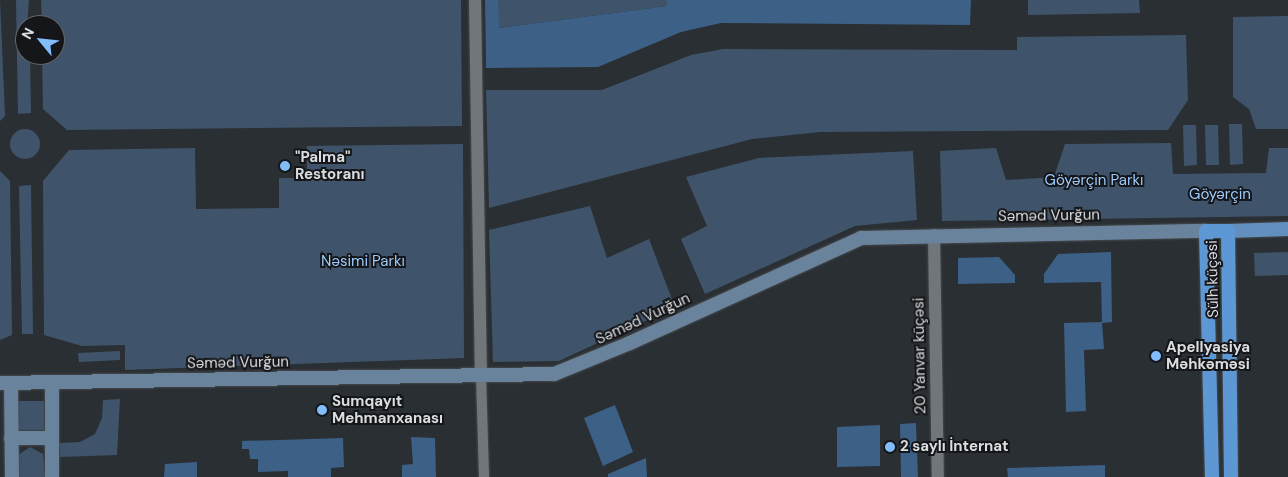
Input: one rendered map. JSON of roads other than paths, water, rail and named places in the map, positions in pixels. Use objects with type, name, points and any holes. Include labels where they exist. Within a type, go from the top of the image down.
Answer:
[{"type":"highway","name":"Səməd Vurğun","points":[[1206,231],[1228,231]]},
{"type":"highway","name":"Sülh küçəsi","points":[[1206,231],[1212,477]]},
{"type":"highway","name":"Sülh küçəsi","points":[[1228,231],[1231,477]]},
{"type":"main road","name":"Səməd Vurğun","points":[[1228,231],[1288,228]]},
{"type":"main road","name":"Səməd Vurğun","points":[[5,383],[562,372],[846,243],[874,236],[1206,231]]},
{"type":"main road","points":[[5,383],[11,438],[12,477]]},
{"type":"main road","points":[[52,383],[52,477]]},
{"type":"main road","points":[[11,438],[52,438]]},
{"type":"street","points":[[475,0],[484,477]]},
{"type":"street","name":"20 Yanvar küçəsi","points":[[934,235],[938,477]]},
{"type":"place","name":"\"Palma\" Restoranı","points":[[285,166]]},
{"type":"place","name":"Apellyasiya Məhkəməsi","points":[[1156,356]]},
{"type":"place","name":"Sumqayıt Mehmanxanası","points":[[322,410]]},
{"type":"place","name":"2 saylı İnternat","points":[[890,447]]},
{"type":"park label","name":"Göyərçin Parkı","points":[[1094,181]]},
{"type":"park label","name":"Göyərçin","points":[[1220,195]]},
{"type":"park label","name":"Nəsimi Parkı","points":[[363,262]]}]
